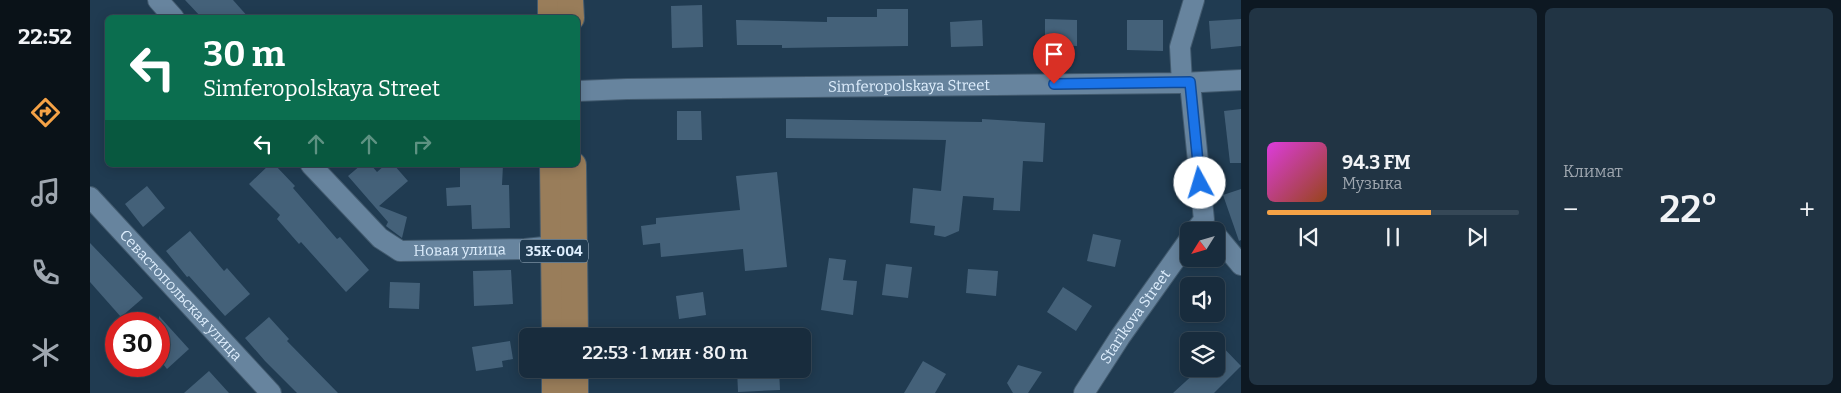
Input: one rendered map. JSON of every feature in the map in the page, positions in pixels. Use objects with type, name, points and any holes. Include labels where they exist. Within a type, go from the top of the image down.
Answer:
[{"type":"main road","points":[[551,0],[551,15]]},
{"type":"main road","points":[[570,0],[571,15]]},
{"type":"main road","name":"35К-004","points":[[553,167],[555,328]]},
{"type":"main road","name":"35К-004","points":[[573,167],[574,328]]},
{"type":"main road","points":[[555,378],[556,393]]},
{"type":"main road","points":[[575,378],[575,393]]},
{"type":"street","points":[[158,0],[171,15]]},
{"type":"street","points":[[1194,0],[1180,47],[1206,222]]},
{"type":"street","name":"Simferopolskaya Street","points":[[580,91],[1186,83],[1241,80]]},
{"type":"street","name":"Новая улица","points":[[313,167],[380,238],[400,251],[554,246]]},
{"type":"street","name":"Севастопольская улица","points":[[90,197],[269,392]]},
{"type":"street","points":[[1225,248],[1241,265]]},
{"type":"street","name":"Starikova Street","points":[[1084,393],[1120,337],[1180,253]]},
{"type":"building","points":[[185,0],[233,0],[246,15],[199,15]]},
{"type":"building","points":[[702,5],[703,47],[672,48],[671,6]]},
{"type":"building","points":[[877,9],[908,9],[908,46],[782,48],[782,45],[737,45],[736,20],[827,22],[827,17],[877,17]]},
{"type":"building","points":[[1045,19],[1077,20],[1077,46],[1045,45]]},
{"type":"building","points":[[1241,19],[1241,46],[1211,49],[1209,21]]},
{"type":"building","points":[[982,20],[983,46],[951,47],[950,22]]},
{"type":"building","points":[[1127,20],[1163,20],[1163,51],[1127,50]]},
{"type":"building","points":[[1241,109],[1241,163],[1230,163],[1224,111]]},
{"type":"building","points":[[677,111],[701,111],[702,140],[677,140]]},
{"type":"building","points":[[786,119],[982,122],[982,119],[1045,123],[1043,162],[1023,161],[1020,211],[993,210],[994,198],[963,196],[959,231],[945,237],[934,235],[935,226],[910,223],[913,188],[941,191],[946,140],[786,138]]},
{"type":"building","points":[[267,167],[277,167],[295,186],[293,188],[337,239],[340,237],[369,270],[346,292],[301,242],[299,244],[277,219],[280,215],[249,184]]},
{"type":"building","points":[[359,167],[373,167],[377,172],[383,167],[396,167],[408,181],[379,206],[407,217],[402,238],[386,226],[388,222],[348,176]]},
{"type":"building","points":[[460,167],[503,167],[502,185],[509,185],[510,228],[472,229],[471,205],[447,206],[446,188],[460,187]]},
{"type":"building","points":[[777,172],[787,267],[745,271],[743,249],[661,257],[660,243],[643,245],[641,226],[656,224],[656,218],[740,210],[736,176]]},
{"type":"building","points":[[147,186],[165,208],[143,227],[125,204]]},
{"type":"building","points":[[1241,189],[1241,240],[1239,241],[1223,195]]},
{"type":"building","points":[[190,231],[224,271],[227,268],[250,294],[225,316],[189,276],[187,277],[166,251]]},
{"type":"building","points":[[1093,234],[1121,240],[1115,267],[1087,261]]},
{"type":"building","points":[[90,243],[143,298],[127,312],[117,312],[90,282]]},
{"type":"building","points":[[829,258],[846,260],[843,280],[857,281],[853,315],[821,310]]},
{"type":"building","points":[[886,264],[912,267],[908,298],[882,295]]},
{"type":"building","points":[[968,269],[998,271],[996,296],[966,293]]},
{"type":"building","points":[[511,270],[513,304],[474,306],[473,271]]},
{"type":"building","points":[[390,282],[420,283],[419,309],[389,308]]},
{"type":"building","points":[[1063,287],[1092,306],[1076,331],[1047,312]]},
{"type":"building","points":[[703,292],[706,315],[679,319],[676,296]]},
{"type":"building","points":[[269,317],[289,339],[287,341],[338,393],[297,393],[265,361],[245,338]]},
{"type":"building","points":[[170,328],[189,349],[170,366]]},
{"type":"building","points":[[510,341],[513,359],[502,361],[503,367],[476,371],[472,347]]},
{"type":"building","points":[[1225,349],[1241,366],[1214,393],[1173,393],[1190,377],[1225,377]]},
{"type":"building","points":[[923,361],[946,374],[935,393],[904,393]]},
{"type":"building","points":[[1018,365],[1042,372],[1028,393],[1013,393],[1007,383]]},
{"type":"building","points":[[209,371],[229,393],[184,393]]},
{"type":"building","points":[[737,378],[779,378],[780,390],[738,392]]},
{"type":"route","points":[[1054,84],[1190,82],[1200,183]]}]
